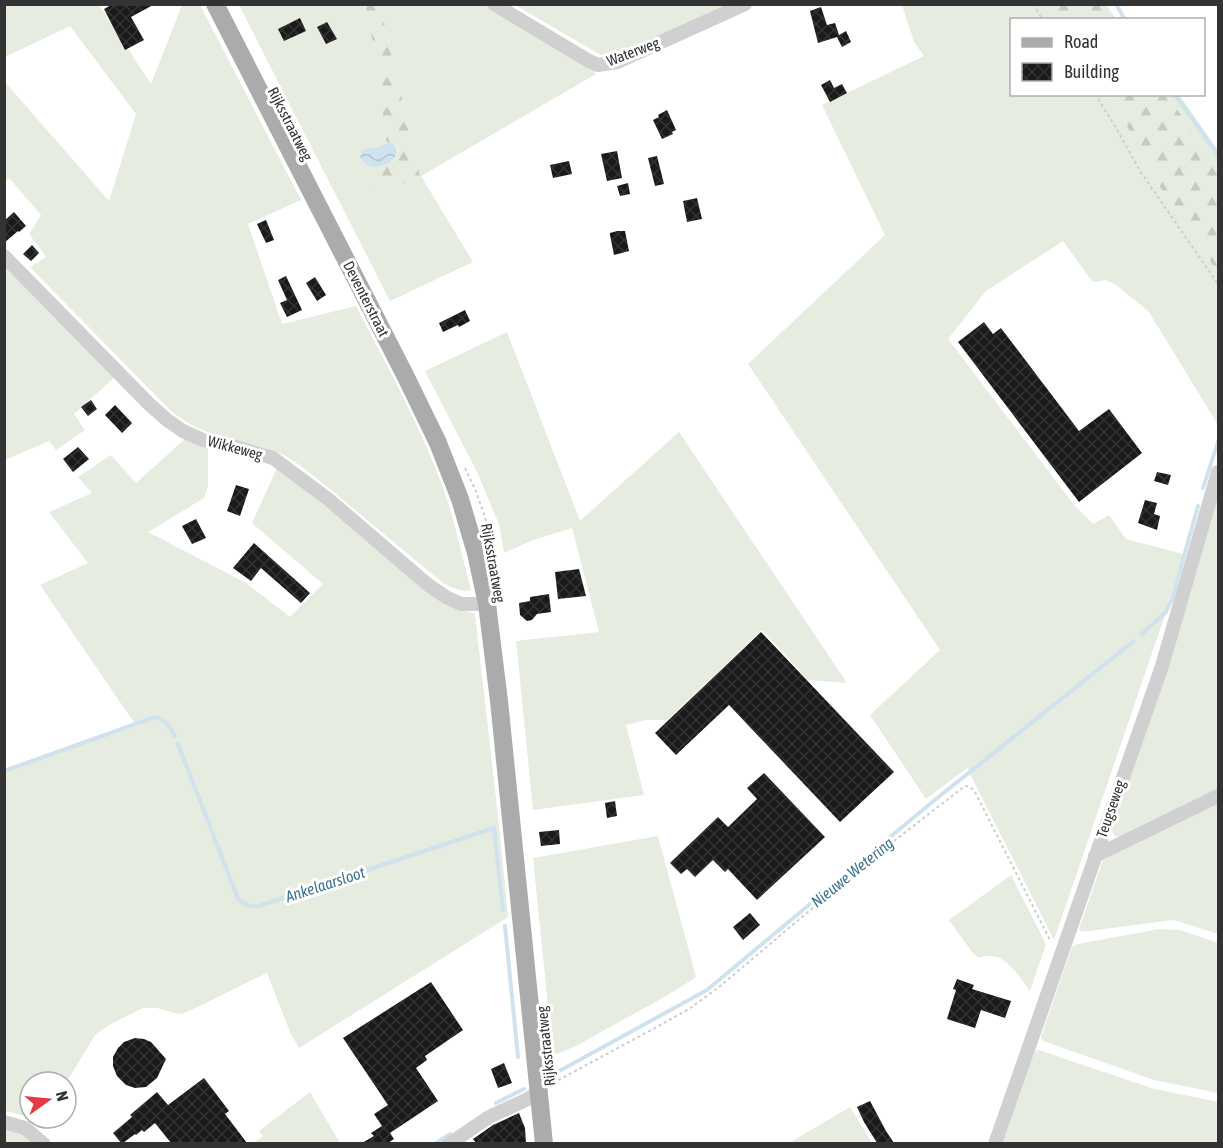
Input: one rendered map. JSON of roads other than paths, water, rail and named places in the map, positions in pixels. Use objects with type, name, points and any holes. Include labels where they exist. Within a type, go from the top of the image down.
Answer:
[{"type":"main road","name":"Deventerstraat","points":[[215,4],[438,443],[477,553],[488,604]]},
{"type":"main road","name":"Rijksstraatweg","points":[[488,604],[544,1143]]},
{"type":"street","name":"Waterweg","points":[[494,4],[598,65],[617,62],[745,4]]},
{"type":"street","name":"Wikkeweg","points":[[4,256],[167,420],[202,440],[273,458],[328,499],[427,584],[446,597],[461,604],[488,604]]},
{"type":"street","name":"Teugseweg","points":[[995,1143],[1162,666],[1218,472]]},
{"type":"street","points":[[1095,856],[1218,796]]},
{"type":"street","points":[[449,1143],[489,1117],[528,1100],[538,1092]]},
{"type":"street","points":[[4,1122],[25,1128],[44,1143]]},
{"type":"water","points":[[391,142],[396,147],[396,153],[387,164],[372,167],[360,156],[366,149]]},
{"type":"waterway","points":[[1116,4],[1124,18]]},
{"type":"waterway","points":[[1176,96],[1218,155]]},
{"type":"waterway","name":"Nieuwe Wetering","points":[[1203,488],[1218,442]]},
{"type":"waterway","name":"Nieuwe Wetering","points":[[1142,634],[1166,612],[1172,599],[1198,506]]},
{"type":"waterway","name":"Nieuwe Wetering","points":[[552,1075],[707,990],[931,803],[1134,641]]},
{"type":"waterway","name":"Ankelaarsloot","points":[[4,771],[155,717],[165,722],[175,736]]},
{"type":"waterway","name":"Ankelaarsloot","points":[[178,744],[238,899],[245,904],[259,906],[494,828],[503,910]]},
{"type":"waterway","name":"Ankelaarsloot","points":[[505,926],[518,1057]]},
{"type":"waterway","name":"Nieuwe Wetering","points":[[496,1103],[524,1089]]},
{"type":"waterway","name":"Nieuwe Wetering","points":[[435,1144],[450,1134]]}]
